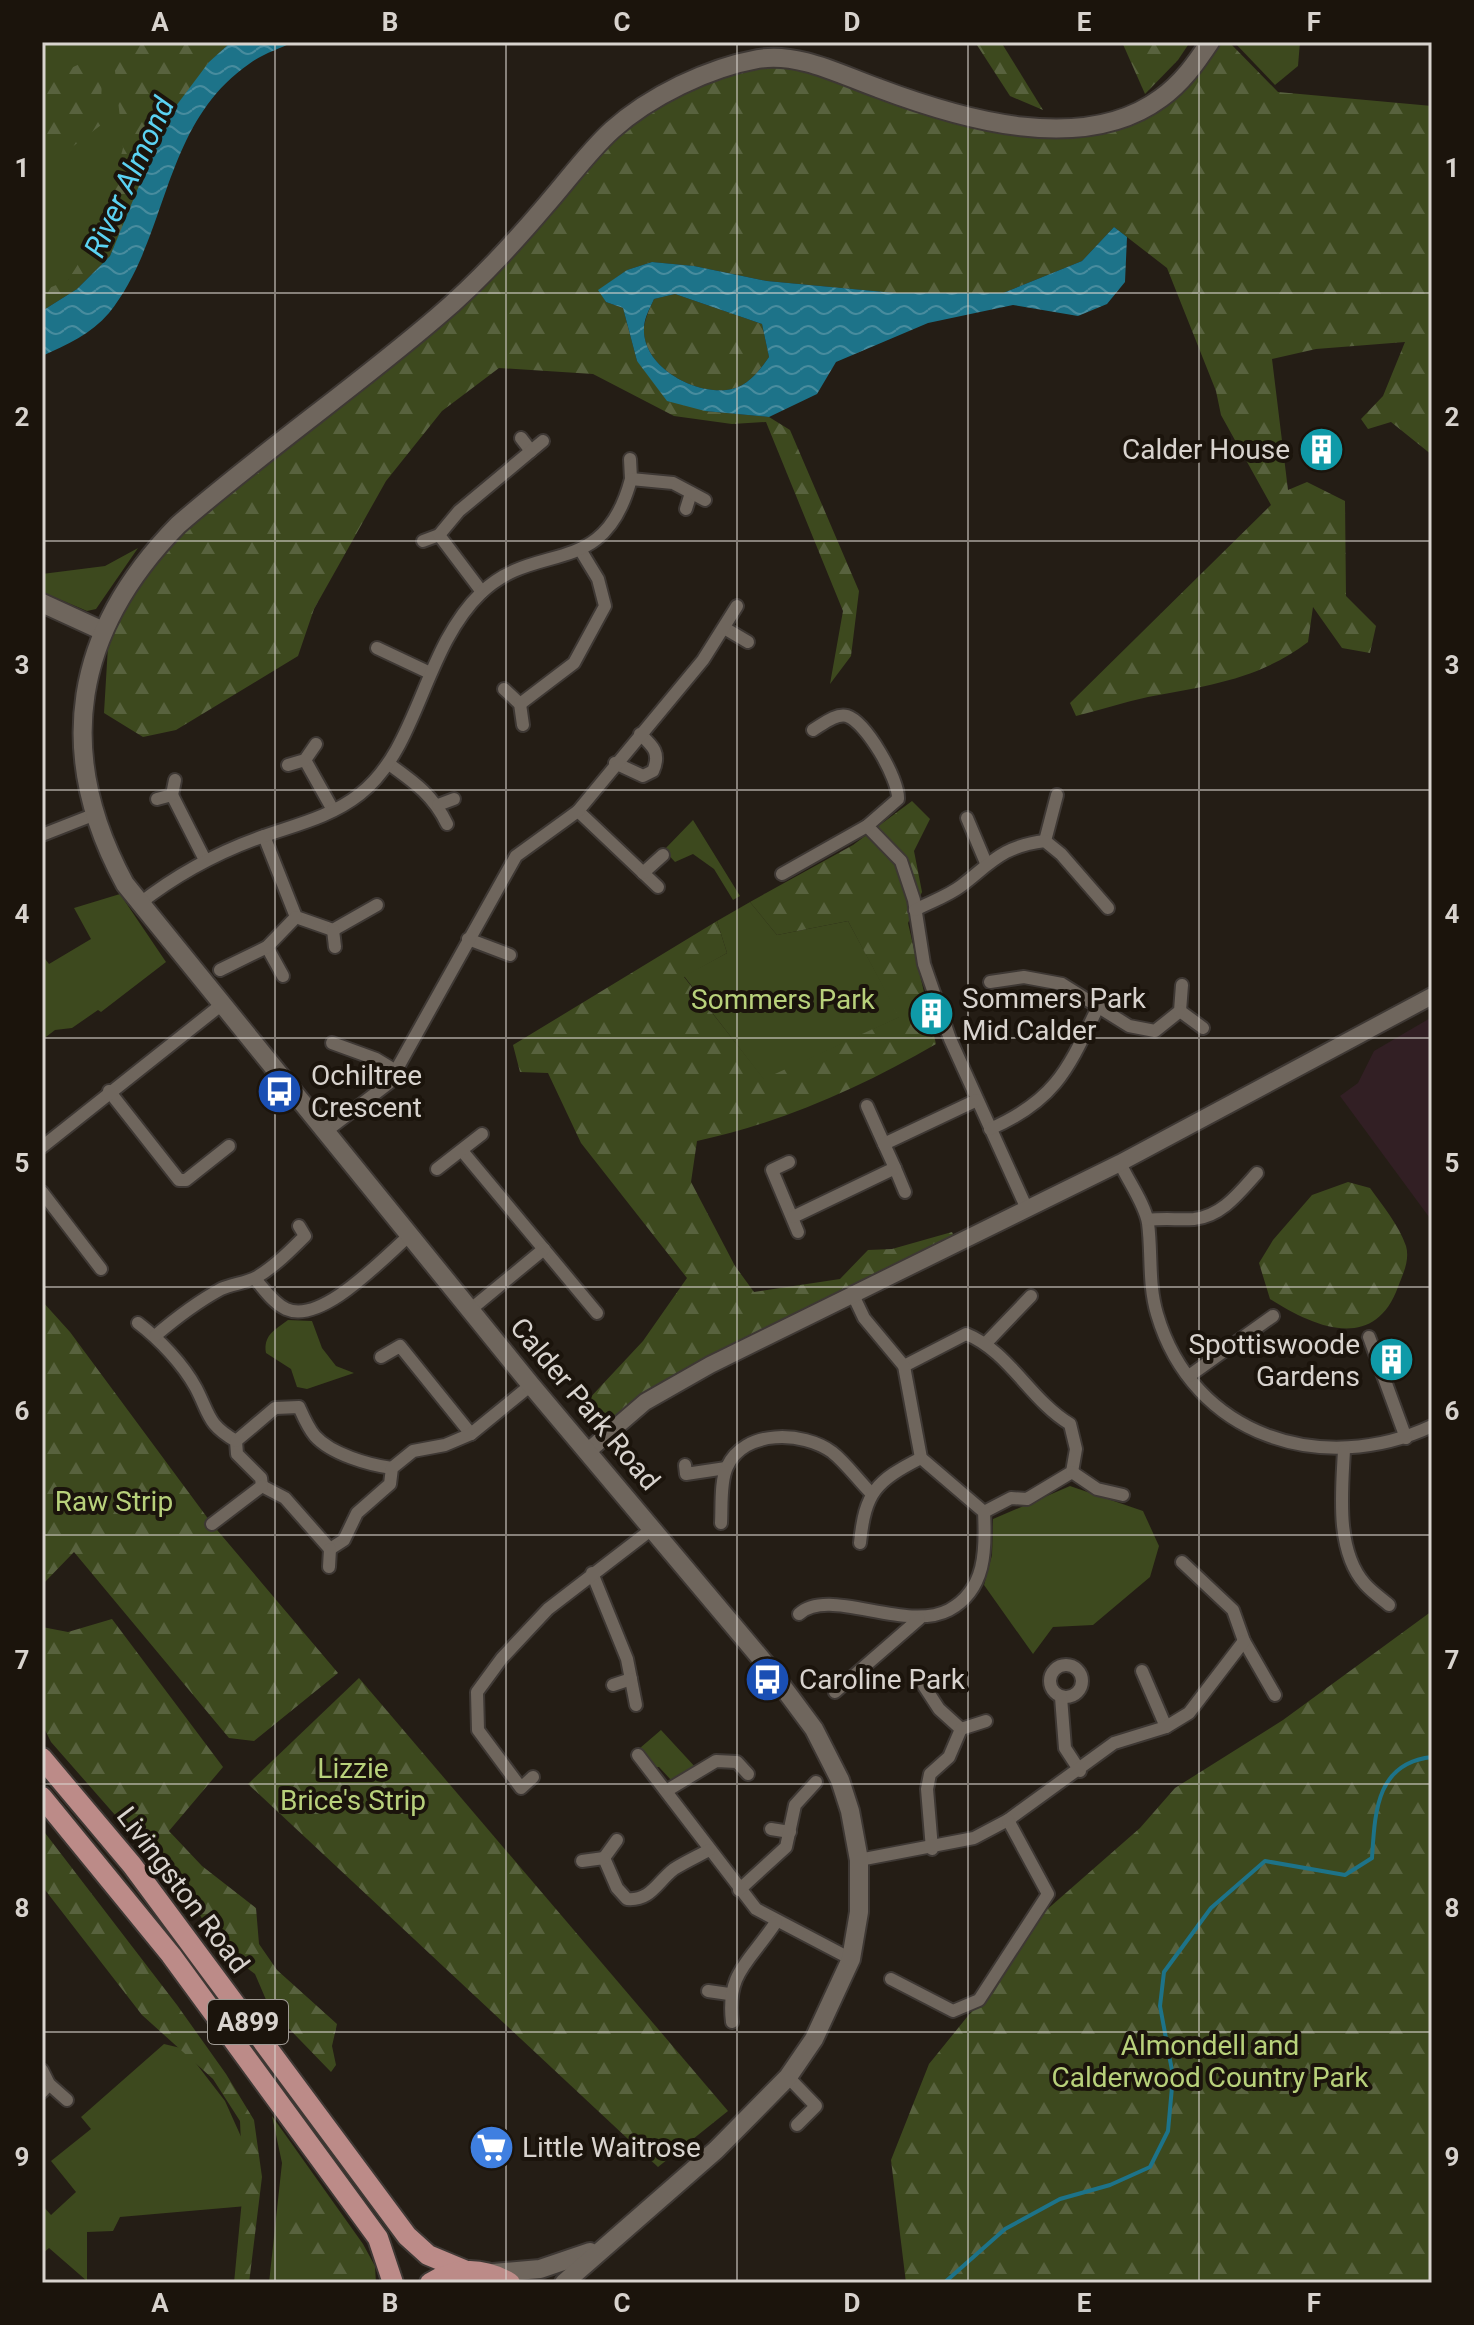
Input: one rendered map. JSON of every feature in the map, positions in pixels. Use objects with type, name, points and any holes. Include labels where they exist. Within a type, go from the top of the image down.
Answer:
[{"type":"main road","name":"Calder Park Road","points":[[564,2283],[676,2187],[788,2077],[826,2020],[851,1959],[859,1912],[859,1860],[850,1811],[840,1780],[814,1729],[768,1667],[531,1385],[139,904],[113,863],[93,815],[82,757],[84,700],[90,663],[103,631],[137,570],[178,525],[439,316],[533,220],[613,129],[646,105],[724,68],[776,58],[817,65],[968,119],[1027,127],[1082,126],[1142,111],[1163,98],[1188,75],[1210,42]]},
{"type":"main road","points":[[42,603],[103,631]]},
{"type":"main road","name":"Livingston Road","points":[[42,1758],[132,1865],[407,2236],[428,2255],[464,2270]]},
{"type":"main road","name":"Livingston Road","points":[[42,1797],[171,1955],[369,2226],[384,2250],[393,2283]]},
{"type":"main road","points":[[430,2283],[464,2270],[501,2278],[601,2249]]},
{"type":"street","points":[[521,438],[531,451]]},
{"type":"street","points":[[423,541],[439,535],[459,511],[543,441]]},
{"type":"street","points":[[139,904],[205,860],[333,810],[365,790],[389,764],[445,639],[482,592],[526,567],[581,551],[608,528],[626,497],[631,479],[630,459]]},
{"type":"street","points":[[631,479],[673,483],[705,500]]},
{"type":"street","points":[[686,509],[691,493]]},
{"type":"street","points":[[439,535],[482,592]]},
{"type":"street","points":[[520,704],[574,663],[605,606],[598,579],[581,551]]},
{"type":"street","points":[[325,1132],[374,1098],[396,1071],[516,856],[578,811],[726,629],[737,606]]},
{"type":"street","points":[[726,629],[748,642]]},
{"type":"street","points":[[377,648],[430,673]]},
{"type":"street","points":[[504,689],[520,704],[523,725]]},
{"type":"street","points":[[782,874],[867,826],[895,805],[898,789],[894,778],[858,723],[849,716],[838,715],[813,730]]},
{"type":"street","points":[[615,763],[643,776],[653,771],[658,760],[655,748],[640,734]]},
{"type":"street","points":[[288,765],[305,760],[316,744]]},
{"type":"street","points":[[305,760],[333,810]]},
{"type":"street","points":[[389,764],[423,788],[438,805],[447,824]]},
{"type":"street","points":[[175,780],[172,795],[205,860]]},
{"type":"street","points":[[157,799],[172,795]]},
{"type":"street","points":[[1045,841],[1057,795]]},
{"type":"street","points":[[438,805],[454,799]]},
{"type":"street","points":[[578,811],[658,887]]},
{"type":"street","points":[[42,835],[93,815]]},
{"type":"street","points":[[967,818],[986,863]]},
{"type":"street","points":[[867,826],[901,861],[915,910],[924,964],[950,1039],[1027,1209]]},
{"type":"street","points":[[264,836],[296,917],[333,930],[377,905]]},
{"type":"street","points":[[915,910],[959,887],[986,863],[1023,844],[1045,841]]},
{"type":"street","points":[[1045,841],[1089,895],[1108,908]]},
{"type":"street","points":[[643,873],[663,855]]},
{"type":"street","points":[[220,970],[267,947],[296,917]]},
{"type":"street","points":[[333,930],[335,947]]},
{"type":"street","points":[[468,939],[510,955]]},
{"type":"street","points":[[267,947],[283,976]]},
{"type":"street","points":[[990,982],[1024,977],[1062,984],[1129,1026],[1155,1031],[1180,1011],[1182,985]]},
{"type":"street","points":[[587,1452],[645,1402],[710,1365],[854,1297],[1120,1163],[1432,996]]},
{"type":"street","points":[[42,1147],[221,1005]]},
{"type":"street","points":[[990,1129],[1019,1116],[1053,1091],[1098,1007]]},
{"type":"street","points":[[1180,1011],[1203,1028]]},
{"type":"street","points":[[332,1043],[376,1059],[396,1071]]},
{"type":"street","points":[[109,1091],[179,1180],[186,1180],[229,1146]]},
{"type":"street","points":[[884,1144],[977,1100]]},
{"type":"street","points":[[867,1106],[905,1192]]},
{"type":"street","points":[[437,1169],[463,1152],[482,1134]]},
{"type":"street","points":[[463,1152],[597,1313]]},
{"type":"street","points":[[789,1162],[772,1170],[798,1232]]},
{"type":"street","points":[[1120,1163],[1148,1220],[1157,1314],[1172,1350],[1210,1400],[1241,1424],[1288,1443],[1344,1450],[1377,1447],[1432,1426]]},
{"type":"street","points":[[793,1217],[895,1168]]},
{"type":"street","points":[[1148,1220],[1195,1219],[1214,1214],[1230,1203],[1257,1173]]},
{"type":"street","points":[[42,1192],[101,1269]]},
{"type":"street","points":[[155,1336],[188,1308],[197,1307],[221,1290],[255,1279],[306,1234]]},
{"type":"street","points":[[255,1279],[277,1303],[304,1313],[336,1297],[410,1235]]},
{"type":"street","points":[[470,1310],[544,1249]]},
{"type":"street","points":[[987,1342],[1031,1296]]},
{"type":"street","points":[[854,1297],[864,1318],[904,1366],[921,1458],[984,1512]]},
{"type":"street","points":[[1189,1376],[1273,1316]]},
{"type":"street","points":[[138,1323],[155,1336],[196,1388],[205,1415],[217,1430],[236,1441]]},
{"type":"street","points":[[904,1366],[961,1334],[987,1342],[1046,1410],[1070,1424],[1076,1449],[1072,1472],[1027,1499],[1011,1498],[984,1512]]},
{"type":"street","points":[[1369,1337],[1406,1438]]},
{"type":"street","points":[[381,1357],[400,1346],[471,1434]]},
{"type":"street","points":[[330,1549],[344,1540],[357,1513],[390,1484],[392,1468],[413,1451],[445,1445],[471,1434],[531,1385]]},
{"type":"street","points":[[236,1441],[275,1408],[299,1407],[315,1437],[337,1451],[392,1468]]},
{"type":"street","points":[[721,1523],[726,1468],[737,1453],[755,1441],[803,1437],[832,1452],[871,1493]]},
{"type":"street","points":[[236,1441],[237,1454],[261,1478],[262,1486]]},
{"type":"street","points":[[1344,1450],[1343,1523],[1352,1560],[1364,1583],[1389,1605]]},
{"type":"street","points":[[860,1543],[863,1515],[871,1493],[888,1475],[921,1458]]},
{"type":"street","points":[[685,1465],[686,1474],[726,1468]]},
{"type":"street","points":[[1072,1472],[1097,1489],[1123,1495]]},
{"type":"street","points":[[212,1524],[262,1486]]},
{"type":"street","points":[[262,1486],[285,1498],[330,1549],[329,1567]]},
{"type":"street","points":[[799,1614],[816,1604],[919,1619],[941,1614],[968,1600],[982,1570],[984,1512]]},
{"type":"street","points":[[533,1777],[525,1790],[478,1730],[477,1692],[502,1658],[548,1609],[652,1529]]},
{"type":"street","points":[[1182,1562],[1233,1610],[1244,1641],[1275,1695]]},
{"type":"street","points":[[592,1573],[627,1659],[636,1705]]},
{"type":"street","points":[[835,1692],[919,1619]]},
{"type":"street","points":[[859,1860],[932,1849],[974,1838],[1008,1820],[1080,1771],[1114,1743],[1166,1727],[1189,1713],[1244,1641]]},
{"type":"street","points":[[1142,1671],[1166,1727]]},
{"type":"street","points":[[613,1685],[631,1679]]},
{"type":"street","points":[[924,1686],[939,1709],[961,1729]]},
{"type":"street","points":[[1061,1697],[1065,1748],[1080,1771]]},
{"type":"street","points":[[932,1849],[927,1789],[930,1774],[949,1757],[961,1729],[986,1721]]},
{"type":"street","points":[[638,1755],[756,1909],[851,1959]]},
{"type":"street","points":[[666,1791],[716,1761],[737,1762],[748,1774]]},
{"type":"street","points":[[739,1890],[786,1847],[795,1805],[816,1782]]},
{"type":"street","points":[[891,1979],[953,2011],[979,2000],[1048,1894],[1008,1820]]},
{"type":"street","points":[[771,1829],[790,1832]]},
{"type":"street","points":[[582,1861],[604,1858],[617,1840]]},
{"type":"street","points":[[604,1858],[617,1888],[627,1899],[640,1900],[673,1870],[709,1850]]},
{"type":"street","points":[[732,2022],[729,1994],[739,1971],[776,1922]]},
{"type":"street","points":[[708,1991],[729,1994]]},
{"type":"street","points":[[42,2070],[45,2088],[67,2100]]},
{"type":"street","points":[[788,2077],[822,2108],[797,2125]]},
{"type":"shaded area","points":[[1432,1017],[1432,1221],[1340,1096],[1358,1083],[1374,1051]]},
{"type":"green space","points":[[42,42],[231,42],[209,62],[133,204],[42,311]]},
{"type":"green space","points":[[112,42],[231,42],[209,62],[133,204],[110,256],[77,289],[42,311],[42,291],[68,280],[102,227],[123,148]]},
{"type":"green space","points":[[975,42],[1001,42],[1043,110],[1010,96]]},
{"type":"green space","points":[[1122,42],[1190,42],[1178,60],[1145,94]]},
{"type":"green space","points":[[1210,42],[1229,42],[1278,92],[1432,106],[1432,455],[1391,422],[1368,429],[1361,419],[1383,396],[1405,342],[1316,349],[1272,359],[1288,490],[1307,482],[1345,501],[1346,596],[1376,626],[1370,653],[1342,648],[1313,607],[1308,642],[1271,665],[1232,679],[1076,716],[1070,703],[1271,505],[1221,415],[1216,391],[1167,268],[1114,227],[1082,261],[1003,293],[895,293],[767,281],[694,266],[652,262],[627,270],[599,290],[606,302],[623,308],[637,361],[705,411],[769,417],[790,430],[859,591],[851,656],[830,684],[843,611],[766,422],[732,424],[674,416],[593,374],[499,368],[442,411],[386,481],[314,609],[298,656],[176,730],[143,737],[104,713],[110,613],[137,570],[439,316],[646,105],[761,59],[1027,127],[1143,111]]},
{"type":"green space","points":[[1234,42],[1300,42],[1298,66],[1275,85]]},
{"type":"green space","points":[[102,54],[101,125],[42,170],[42,81]]},
{"type":"green space","points":[[675,294],[762,324],[769,357],[754,376],[738,387],[718,390],[689,384],[662,367],[652,356],[644,328],[654,299]]},
{"type":"green space","points":[[138,548],[96,609],[87,611],[42,592],[42,574],[105,566]]},
{"type":"green space","points":[[912,801],[930,819],[914,851],[922,892],[908,923],[936,1044],[820,1102],[759,1124],[697,1141],[691,1182],[735,1266],[754,1292],[840,1279],[868,1250],[892,1249],[952,1232],[955,1239],[702,1361],[611,1418],[586,1402],[643,1341],[687,1278],[581,1143],[548,1073],[520,1072],[513,1045],[717,921],[727,953],[684,977],[764,1079],[899,1017],[848,921],[777,935],[750,902],[853,845]]},
{"type":"green space","points":[[693,820],[740,896],[733,900],[714,869],[693,854],[675,862],[664,850]]},
{"type":"green space","points":[[120,894],[166,962],[101,1012],[98,1010],[72,1028],[55,1030],[42,1040],[42,955],[49,964],[91,939],[74,908]]},
{"type":"green space","name":"Sommers Park","points":[[750,902],[777,935],[848,921],[900,1017],[764,1080],[684,976],[727,953],[717,921]]},
{"type":"green space","points":[[1348,1182],[1370,1188],[1399,1230],[1407,1256],[1402,1277],[1387,1308],[1374,1321],[1359,1327],[1342,1328],[1305,1318],[1270,1299],[1259,1263],[1273,1240],[1312,1195]]},
{"type":"green space","name":"Raw Strip","points":[[42,1301],[70,1332],[212,1524],[338,1673],[254,1741],[229,1738],[74,1552],[42,1585]]},
{"type":"green space","points":[[288,1320],[312,1321],[322,1348],[336,1366],[354,1373],[307,1389],[297,1387],[291,1369],[266,1353],[268,1337]]},
{"type":"green space","points":[[1070,1486],[1143,1511],[1159,1546],[1150,1577],[1093,1625],[1053,1627],[1033,1654],[984,1585],[992,1555],[993,1519]]},
{"type":"green space","name":"Almondell and Calderwood Country Park","points":[[1432,1611],[1432,2283],[906,2283],[891,2160],[929,2064],[980,2001],[1043,1913],[1140,1828],[1175,1788],[1283,1720]]},
{"type":"green space","points":[[112,1619],[223,1767],[169,1831],[202,1866],[256,1908],[259,1944],[277,1970],[337,2024],[332,2046],[336,2065],[331,2072],[270,2009],[255,1974],[219,1947],[194,1905],[51,1742],[42,1724],[42,1627],[68,1632]]},
{"type":"green space","name":"Lizzie Brice's Strip","points":[[359,1678],[728,2111],[658,2167],[248,1784]]},
{"type":"green space","points":[[661,1730],[697,1769],[671,1780],[659,1767],[654,1767],[640,1748]]},
{"type":"green space","points":[[42,1829],[177,2005],[254,2120],[262,2177],[249,2283],[234,2283],[243,2189],[240,2121],[213,2079],[142,2015],[42,1886]]},
{"type":"green space","points":[[164,2044],[185,2049],[225,2101],[243,2141],[247,2206],[120,2217],[113,2231],[87,2232],[87,2281],[49,2248],[42,2254],[42,2205],[51,2215],[76,2192],[51,2161],[91,2129],[81,2117]]},
{"type":"green space","points":[[272,2116],[363,2244],[375,2266],[376,2283],[269,2283],[282,2163]]},
{"type":"green space","points":[[318,2195],[360,2247],[367,2259],[373,2283],[326,2283],[327,2257],[281,2249],[285,2208]]},
{"type":"water","points":[[231,42],[293,42],[254,60],[220,89],[199,118],[182,150],[144,251],[129,283],[109,313],[86,333],[42,356],[42,311],[77,289],[110,256],[167,118],[209,62]]},
{"type":"water","points":[[1114,227],[1127,237],[1125,282],[1107,304],[1078,316],[1013,305],[928,323],[836,362],[817,394],[769,417],[705,411],[667,401],[637,361],[623,308],[606,302],[598,290],[627,270],[652,262],[694,266],[767,281],[895,293],[1003,293],[1082,261]],"holes":[[[675,294],[762,324],[769,357],[749,381],[732,389],[718,390],[689,384],[662,367],[652,356],[644,328],[654,299]]]},
{"type":"waterway","points":[[944,2283],[1005,2229],[1060,2199],[1110,2185],[1150,2167],[1168,2131],[1173,2076],[1160,2006],[1164,1972],[1211,1908],[1265,1861],[1345,1875],[1372,1858],[1378,1807],[1389,1779],[1413,1761],[1432,1757]]},
{"type":"place","name":"Calder House","points":[[1321,449]]},
{"type":"place","name":"Sommers Park Mid Calder","points":[[931,1014]]},
{"type":"place","name":"Ochiltree Crescent","points":[[280,1091]]},
{"type":"place","name":"Spottiswoode Gardens","points":[[1391,1360]]},
{"type":"place","name":"Caroline Park","points":[[768,1679]]},
{"type":"place","name":"Little Waitrose","points":[[491,2147]]},
{"type":"water label","name":"River Almond","points":[[129,177]]}]
